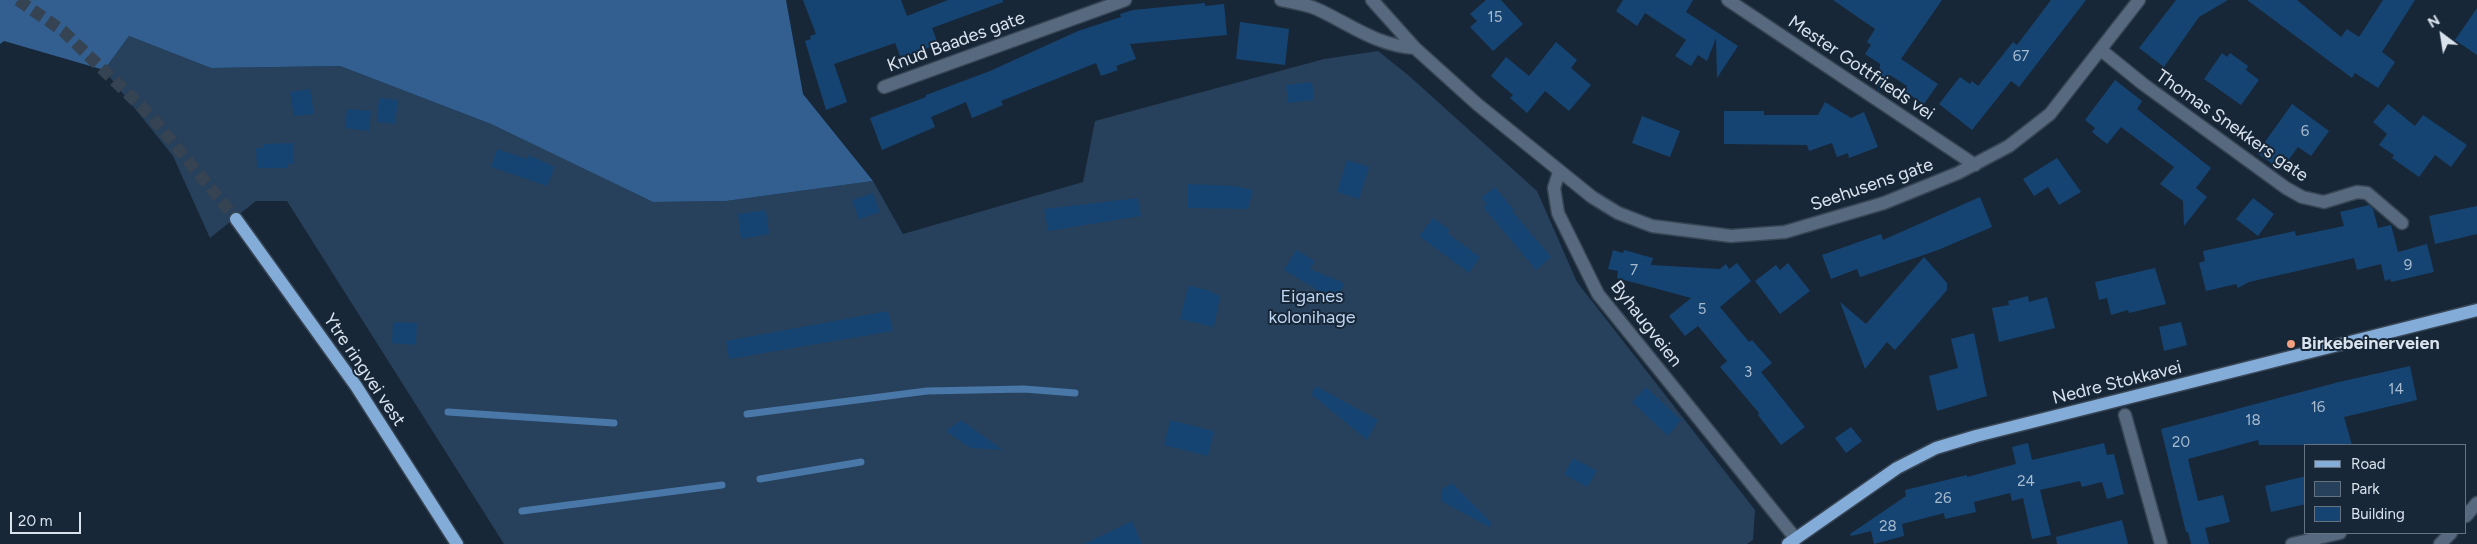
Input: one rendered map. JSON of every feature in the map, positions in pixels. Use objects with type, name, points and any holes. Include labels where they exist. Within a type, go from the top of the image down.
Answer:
[{"type":"main road","name":"Ytre ringvei vest","points":[[236,219],[356,386],[457,544]]},
{"type":"main road","name":"Nedre Stokkavei","points":[[1792,541],[1897,468],[1936,448],[1976,436],[2477,310]]},
{"type":"street","name":"Knud Baades gate","points":[[884,87],[1125,0]]},
{"type":"street","points":[[1282,0],[1317,9],[1391,46],[1415,48]]},
{"type":"street","points":[[1372,0],[1415,48],[1559,172]]},
{"type":"street","name":"Mester Gottfrieds vei","points":[[1728,0],[1975,165]]},
{"type":"street","name":"Seehusens gate","points":[[1559,172],[1592,197],[1618,213],[1652,226],[1731,236],[1785,232],[1840,217],[1911,193],[1975,165],[2010,146],[2050,114],[2139,0]]},
{"type":"street","name":"Thomas Snekkers gate","points":[[2101,50],[2142,84],[2286,188],[2302,197],[2324,202],[2357,192],[2366,192],[2402,223]]},
{"type":"street","name":"Byhaugveien","points":[[1559,172],[1554,188],[1558,213],[1598,294],[1792,541]]},
{"type":"street","name":"Nedre Stokkavei","points":[[2124,415],[2161,544]]},
{"type":"street","points":[[2467,515],[2477,502]]},
{"type":"street","points":[[2292,544],[2336,534]]},
{"type":"street","points":[[2440,544],[2449,534]]},
{"type":"green space","name":"Eiganes kolonihage","points":[[129,36],[211,68],[340,66],[491,124],[653,202],[726,201],[873,181],[903,234],[1083,182],[1095,121],[1324,59],[1378,51],[1408,75],[1537,191],[1577,282],[1755,510],[1753,540],[1747,544],[504,544],[287,201],[256,201],[210,238],[173,156],[104,70]]},
{"type":"shaded area","points":[[0,0],[786,0],[803,94],[873,181],[726,201],[653,202],[491,124],[340,66],[211,68],[129,36],[104,70],[4,41],[0,44]]},
{"type":"building","points":[[803,0],[901,0],[907,16],[948,0],[1003,0],[1003,2],[932,28],[938,44],[901,58],[895,43],[834,64],[847,102],[826,110],[805,41],[811,39],[810,36],[816,34]]},
{"type":"building","points":[[1486,0],[1501,0],[1523,24],[1493,51],[1470,27],[1477,21],[1470,14]]},
{"type":"building","points":[[1623,0],[1693,0],[1686,12],[1738,46],[1717,78],[1716,38],[1707,61],[1698,55],[1691,66],[1675,56],[1686,40],[1645,13],[1637,26],[1616,11]]},
{"type":"building","points":[[1833,0],[1942,0],[1901,59],[1938,84],[1924,104],[1904,91],[1907,86],[1890,75],[1878,91],[1880,64],[1865,54],[1871,45],[1867,42],[1875,29]]},
{"type":"building","points":[[2051,0],[2086,0],[2019,87],[2011,81],[1972,130],[1939,104],[1960,77],[1970,84],[1972,81],[1978,86],[2013,42],[2017,45]]},
{"type":"building","points":[[2176,0],[2228,0],[2199,17],[2164,67],[2139,48]]},
{"type":"building","points":[[2247,0],[2297,0],[2341,37],[2347,29],[2359,37],[2383,0],[2415,0],[2382,52],[2395,62],[2378,88],[2355,73],[2352,78]]},
{"type":"building","points":[[1205,3],[1205,6],[1224,4],[1227,35],[1130,44],[1136,59],[1116,66],[1118,70],[1101,76],[1096,63],[1001,101],[1003,105],[972,118],[966,102],[931,117],[935,127],[882,150],[870,118],[990,71],[1078,31],[1121,17],[1120,14],[1133,10]]},
{"type":"building","points":[[2477,8],[2477,55],[2455,40]]},
{"type":"building","points":[[1240,22],[1289,29],[1285,65],[1236,59]]},
{"type":"building","points":[[1556,42],[1577,60],[1571,68],[1591,85],[1569,111],[1545,91],[1527,113],[1510,98],[1513,95],[1491,76],[1506,57],[1529,76]]},
{"type":"building","points":[[2222,53],[2227,57],[2230,53],[2248,66],[2246,70],[2259,80],[2241,105],[2204,79]]},
{"type":"building","points":[[2115,80],[2142,101],[2137,109],[2211,168],[2196,188],[2207,197],[2184,226],[2183,201],[2160,184],[2174,167],[2121,127],[2107,144],[2092,132],[2095,128],[2085,120]]},
{"type":"building","points":[[1312,82],[1314,100],[1288,103],[1286,85]]},
{"type":"building","points":[[310,89],[314,114],[294,116],[290,92]]},
{"type":"building","points":[[379,98],[398,100],[395,124],[377,122]]},
{"type":"building","points":[[1825,102],[1851,118],[1864,112],[1878,147],[1849,158],[1848,153],[1837,157],[1832,143],[1809,151],[1807,145],[1724,144],[1724,111],[1764,111],[1764,115],[1818,115]]},
{"type":"building","points":[[2292,104],[2329,131],[2311,156],[2298,147],[2281,170],[2257,153]]},
{"type":"building","points":[[2388,104],[2415,126],[2423,115],[2467,145],[2451,167],[2435,155],[2419,177],[2392,158],[2394,155],[2379,145],[2387,134],[2373,122]]},
{"type":"building","points":[[347,109],[371,111],[369,131],[345,128]]},
{"type":"building","points":[[1642,116],[1680,131],[1670,157],[1632,143]]},
{"type":"building","points":[[293,143],[294,164],[287,164],[287,168],[257,168],[256,148],[264,148],[264,144]]},
{"type":"building","points":[[497,149],[527,159],[529,155],[555,167],[547,186],[491,167]]},
{"type":"building","points":[[2057,158],[2081,192],[2059,205],[2048,187],[2034,196],[2023,179]]},
{"type":"building","points":[[1347,160],[1369,167],[1359,199],[1337,192]]},
{"type":"building","points":[[1188,184],[1235,186],[1253,190],[1248,209],[1187,208]]},
{"type":"building","points":[[1495,187],[1514,210],[1512,211],[1551,257],[1536,270],[1483,207],[1487,205],[1481,198]]},
{"type":"building","points":[[873,193],[880,212],[859,219],[852,200]]},
{"type":"building","points":[[1980,197],[1992,227],[1938,250],[1860,277],[1857,269],[1831,279],[1822,255],[1881,234],[1883,240]]},
{"type":"building","points":[[1138,198],[1141,216],[1048,231],[1044,209]]},
{"type":"building","points":[[2253,198],[2274,214],[2258,236],[2236,219]]},
{"type":"building","points":[[2369,205],[2373,209],[2378,228],[2391,225],[2398,252],[2427,244],[2434,272],[2391,282],[2390,279],[2385,281],[2381,264],[2357,270],[2354,258],[2249,282],[2238,288],[2236,284],[2206,291],[2199,263],[2205,261],[2203,251],[2295,231],[2296,236],[2344,226],[2340,212]]},
{"type":"building","points":[[2477,206],[2477,234],[2435,244],[2429,216]]},
{"type":"building","points":[[766,210],[769,234],[741,239],[738,214]]},
{"type":"building","points":[[1433,218],[1450,230],[1447,233],[1480,257],[1469,273],[1419,236]]},
{"type":"building","points":[[1296,250],[1315,261],[1310,269],[1344,283],[1337,302],[1284,270]]},
{"type":"building","points":[[1613,250],[1623,253],[1624,250],[1653,258],[1651,265],[1720,269],[1726,264],[1729,269],[1737,263],[1751,281],[1720,307],[1749,342],[1752,340],[1772,363],[1761,372],[1805,427],[1781,445],[1758,415],[1759,413],[1720,367],[1727,361],[1698,326],[1685,336],[1669,316],[1691,298],[1617,278],[1618,271],[1608,269]]},
{"type":"building","points":[[1924,257],[1947,283],[1947,290],[1895,350],[1887,342],[1865,369],[1840,302],[1866,324]]},
{"type":"building","points":[[1788,263],[1810,291],[1780,314],[1755,281],[1776,265],[1780,270]]},
{"type":"building","points":[[2155,268],[2166,304],[2129,313],[2128,310],[2111,315],[2107,298],[2099,300],[2095,282]]},
{"type":"building","points":[[1191,286],[1220,296],[1214,327],[1180,319],[1188,287]]},
{"type":"building","points":[[2028,296],[2029,302],[2047,297],[2055,328],[1999,342],[1992,308],[2009,305],[2008,301]]},
{"type":"building","points":[[888,311],[893,331],[729,359],[726,341]]},
{"type":"building","points":[[393,322],[417,323],[416,345],[392,343]]},
{"type":"building","points":[[2181,322],[2187,345],[2164,351],[2159,327]]},
{"type":"building","points":[[1974,333],[1987,396],[1937,411],[1929,376],[1958,368],[1951,339]]},
{"type":"building","points":[[2410,366],[2417,400],[2344,417],[2352,444],[2259,445],[2258,440],[2188,459],[2198,501],[2223,495],[2230,522],[2205,528],[2209,544],[2191,544],[2188,532],[2186,532],[2161,429],[2339,382]]},
{"type":"building","points":[[1316,386],[1378,420],[1367,440],[1311,394]]},
{"type":"building","points":[[1646,387],[1681,420],[1668,436],[1632,402]]},
{"type":"building","points":[[961,420],[1003,450],[970,448],[946,431]]},
{"type":"building","points":[[1170,420],[1214,431],[1208,456],[1164,445]]},
{"type":"building","points":[[1851,427],[1862,441],[1846,453],[1835,438]]},
{"type":"building","points":[[2028,443],[2032,460],[2104,443],[2107,455],[2114,454],[2124,494],[2107,499],[2102,482],[2082,487],[2080,481],[2040,490],[2051,535],[2032,539],[2023,498],[2012,501],[2010,493],[1974,502],[1976,512],[1945,519],[1944,513],[1902,524],[1904,536],[1874,544],[1871,531],[1851,536],[1850,534],[1906,496],[1905,490],[2016,464],[2012,447]]},
{"type":"building","points":[[1573,458],[1597,471],[1587,487],[1564,474]]},
{"type":"building","points":[[2304,476],[2304,504],[2271,512],[2265,486]]},
{"type":"building","points":[[1452,483],[1492,523],[1489,527],[1441,501],[1441,490]]},
{"type":"building","points":[[2122,520],[2128,544],[2057,544],[2056,537]]},
{"type":"building","points":[[1132,521],[1142,544],[1084,544]]},
{"type":"waterway","points":[[747,414],[927,391],[1024,389],[1075,393]]},
{"type":"waterway","points":[[448,412],[614,423]]},
{"type":"waterway","points":[[760,479],[861,462]]},
{"type":"waterway","points":[[522,511],[722,485]]},
{"type":"tunnel","points":[[18,0],[63,31],[151,116],[236,219]]},
{"type":"place","name":"Birkebeinerveien","points":[[2291,344]]}]
